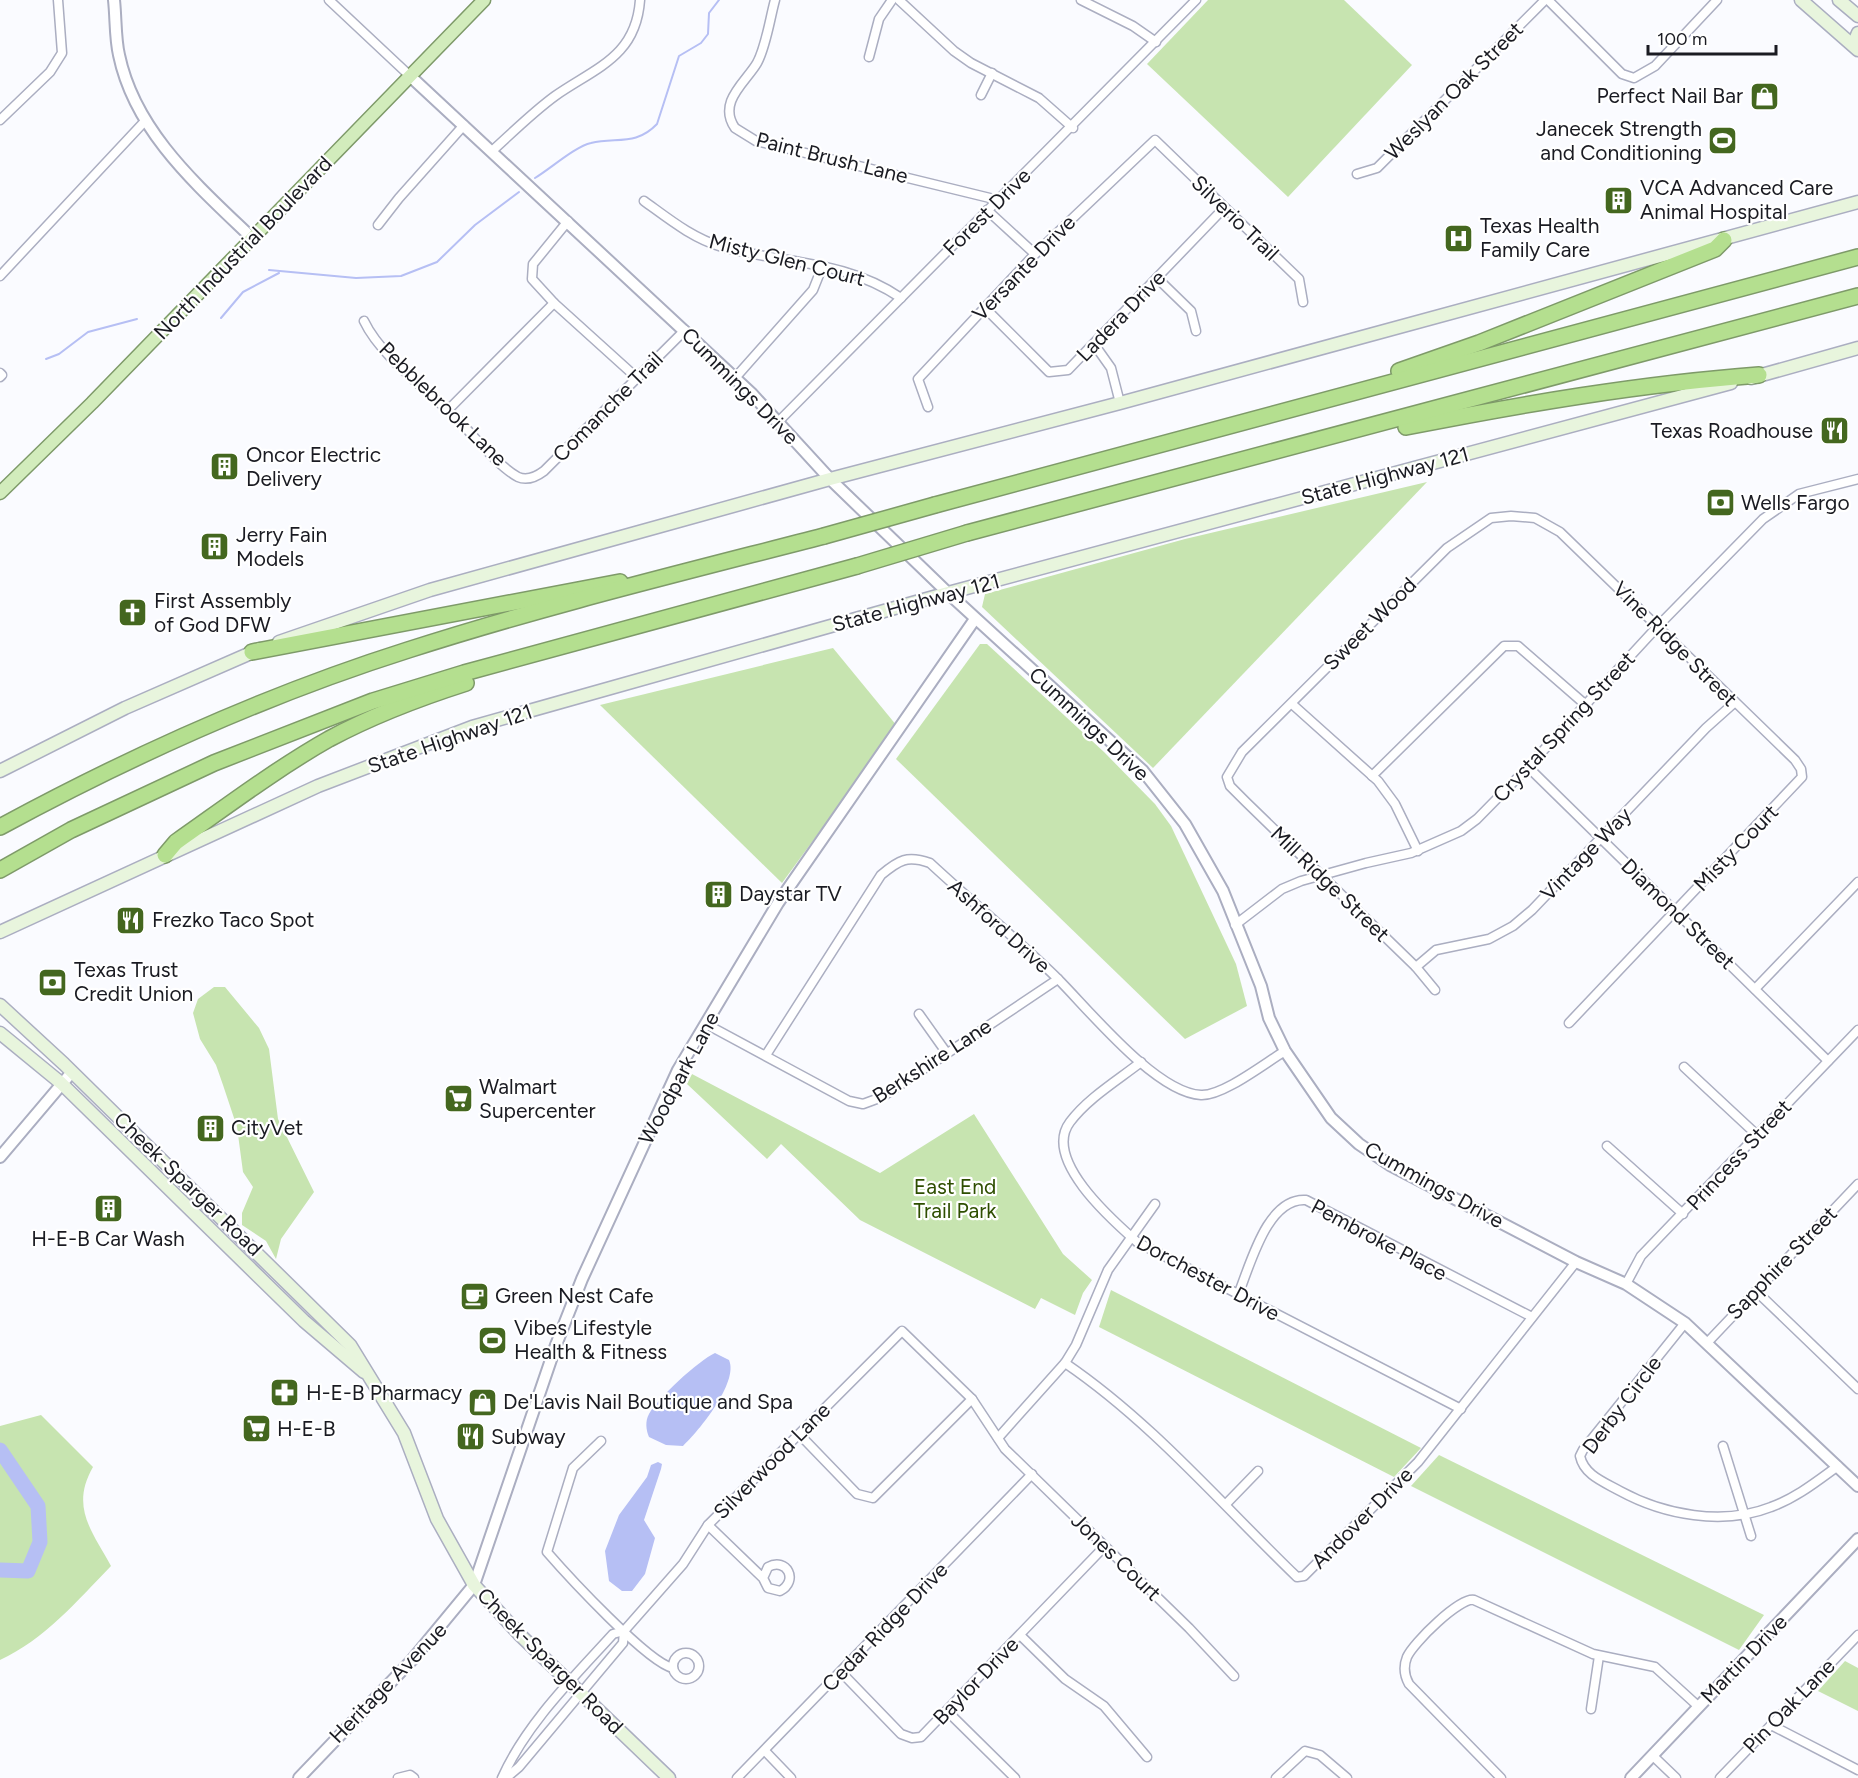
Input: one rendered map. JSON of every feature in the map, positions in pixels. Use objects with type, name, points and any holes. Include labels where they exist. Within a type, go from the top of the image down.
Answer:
[{"type":"highway","points":[[1344,394],[1373,379],[1479,344],[1715,249],[1724,240]]},
{"type":"highway","points":[[0,827],[188,733],[408,650],[936,504],[1858,257]]},
{"type":"highway","points":[[0,870],[71,830],[142,796],[286,734],[464,673],[857,566],[967,533],[1858,296]]},
{"type":"highway","points":[[1341,435],[1373,434],[1541,402],[1703,380],[1759,375]]},
{"type":"highway","points":[[252,652],[300,645],[645,577],[664,579]]},
{"type":"highway","points":[[165,855],[176,842],[285,766],[330,739],[423,697],[510,668],[635,632],[646,622]]},
{"type":"main road","name":"North Industrial Boulevard","points":[[0,493],[484,0]]},
{"type":"main road","points":[[1801,0],[1855,47],[1858,33]]},
{"type":"main road","points":[[1839,0],[1858,16]]},
{"type":"main road","points":[[0,771],[125,708],[252,652],[430,590],[830,479],[1120,403],[1858,202]]},
{"type":"main road","name":"State Highway 121","points":[[0,932],[318,786],[472,727],[948,593],[1858,348]]},
{"type":"main road","name":"Cheek-Sparger Road","points":[[0,1005],[225,1220],[350,1345],[364,1372],[404,1433],[437,1519],[474,1585],[496,1611],[569,1684],[669,1778]]},
{"type":"main road","name":"Cheek-Sparger Road","points":[[0,1033],[61,1083],[282,1300],[339,1353],[364,1372]]},
{"type":"main road","points":[[214,1233],[225,1220]]},
{"type":"main road","points":[[282,1300],[294,1288]]},
{"type":"street","points":[[0,120],[50,72],[62,53],[58,0]]},
{"type":"street","points":[[114,0],[118,54],[129,87],[145,121],[176,161],[252,238]]},
{"type":"street","points":[[329,0],[410,76]]},
{"type":"street","points":[[492,151],[556,95],[612,60],[626,45],[640,0]]},
{"type":"street","name":"Paint Brush Lane","points":[[775,0],[757,62],[737,86],[730,104],[735,128],[756,141],[998,200]]},
{"type":"street","points":[[869,57],[879,19],[892,0]]},
{"type":"street","points":[[899,0],[954,51],[1039,98],[1073,128]]},
{"type":"street","points":[[1081,0],[1133,26],[1156,42]]},
{"type":"street","name":"Forest Drive","points":[[777,423],[987,210],[1073,128],[1196,0]]},
{"type":"street","points":[[1547,0],[1622,74],[1634,78],[1655,66],[1717,0]]},
{"type":"street","name":"Weslyan Oak Street","points":[[1357,174],[1377,168],[1547,0]]},
{"type":"street","points":[[981,94],[992,73]]},
{"type":"street","name":"Cummings Drive","points":[[410,76],[735,378],[830,479],[975,619],[1143,771],[1185,824],[1223,891],[1261,986],[1269,1018],[1285,1051],[1331,1118],[1359,1144],[1390,1165],[1575,1262],[1626,1284],[1685,1323],[1858,1486]]},
{"type":"street","points":[[0,276],[145,121]]},
{"type":"street","points":[[378,225],[464,125]]},
{"type":"street","name":"Silverio Trail","points":[[1155,140],[1299,279],[1303,302]]},
{"type":"street","name":"Versante Drive","points":[[928,407],[918,379],[1035,254],[1155,140]]},
{"type":"street","name":"Misty Glen Court","points":[[644,201],[689,234],[721,246],[823,265],[872,280],[901,298]]},
{"type":"street","name":"Ladera Drive","points":[[985,308],[1049,372],[1068,370],[1224,208]]},
{"type":"street","points":[[987,210],[1035,254]]},
{"type":"street","points":[[568,221],[545,246],[533,264],[531,273],[535,284],[637,378]]},
{"type":"street","points":[[735,378],[813,290],[823,265]]},
{"type":"street","points":[[1157,278],[1191,310],[1196,331]]},
{"type":"street","points":[[448,410],[554,303]]},
{"type":"street","name":"Pebblebrook Lane","points":[[364,321],[387,352],[517,476],[528,478]]},
{"type":"street","name":"Comanche Trail","points":[[528,478],[544,471],[685,330]]},
{"type":"street","points":[[1094,344],[1111,368],[1120,403]]},
{"type":"street","name":"Crystal Spring Street","points":[[1235,925],[1282,889],[1321,876],[1418,851],[1443,841],[1477,819],[1587,706],[1658,626],[1763,519],[1799,494],[1858,478]]},
{"type":"street","name":"Sweet Wood","points":[[1227,777],[1242,752],[1447,548],[1470,530],[1491,518],[1511,516],[1539,520]]},
{"type":"street","name":"Vine Ridge Street","points":[[1539,520],[1560,531],[1658,626],[1734,703],[1795,760],[1801,768],[1802,777]]},
{"type":"street","name":"Woodpark Lane","points":[[474,1585],[556,1345],[582,1279],[678,1070],[778,903],[975,619]]},
{"type":"street","points":[[1372,776],[1503,646],[1518,646],[1587,706]]},
{"type":"street","name":"Vintage Way","points":[[1416,967],[1436,950],[1489,939],[1513,926],[1532,910],[1706,728],[1734,703]]},
{"type":"street","points":[[1292,704],[1372,776],[1395,804],[1418,851]]},
{"type":"street","name":"Diamond Street","points":[[1528,767],[1828,1061]]},
{"type":"street","name":"Mill Ridge Street","points":[[1227,777],[1230,786],[1416,967],[1435,990]]},
{"type":"street","name":"Misty Court","points":[[1569,1023],[1802,777]]},
{"type":"street","name":"Ashford Drive","points":[[766,1055],[881,875],[905,859],[917,858],[930,863],[1058,979],[1141,1062],[1168,1083],[1202,1095],[1220,1091],[1285,1051]]},
{"type":"street","points":[[1755,989],[1858,882]]},
{"type":"street","name":"Berkshire Lane","points":[[706,1024],[849,1101],[863,1104],[882,1098],[946,1052],[1058,979]]},
{"type":"street","points":[[919,1014],[946,1052]]},
{"type":"street","name":"Princess Street","points":[[1626,1284],[1641,1256],[1858,1030]]},
{"type":"street","name":"Dorchester Drive","points":[[1141,1062],[1083,1109],[1070,1123],[1064,1134],[1064,1148],[1073,1172],[1093,1202],[1130,1236],[1238,1295],[1461,1409]]},
{"type":"street","points":[[1684,1067],[1757,1135]]},
{"type":"street","points":[[0,1157],[72,1072]]},
{"type":"street","points":[[1607,1146],[1683,1214]]},
{"type":"street","name":"Sapphire Street","points":[[1707,1343],[1858,1184]]},
{"type":"street","name":"Pembroke Place","points":[[1238,1295],[1265,1229],[1277,1211],[1295,1199],[1306,1200],[1532,1317]]},
{"type":"street","points":[[998,1438],[1065,1363],[1086,1324],[1097,1290],[1130,1236],[1155,1204]]},
{"type":"street","name":"Andover Drive","points":[[1065,1363],[1118,1401],[1227,1504],[1297,1577],[1304,1576],[1418,1462],[1575,1262]]},
{"type":"street","points":[[1756,1291],[1858,1389]]},
{"type":"street","name":"Derby Circle","points":[[1685,1323],[1580,1455],[1582,1463],[1598,1479],[1649,1505],[1699,1516],[1744,1514],[1772,1507],[1805,1490],[1838,1466]]},
{"type":"street","name":"Jones Court","points":[[902,1331],[972,1399],[998,1438],[1032,1474],[1189,1628],[1234,1676]]},
{"type":"street","name":"Silverwood Lane","points":[[624,1631],[683,1564],[708,1525],[902,1331]]},
{"type":"street","points":[[800,1435],[856,1494],[873,1498],[972,1399]]},
{"type":"street","points":[[601,1441],[573,1468],[547,1552],[624,1631],[663,1666],[673,1668]]},
{"type":"street","points":[[1723,1446],[1751,1536]]},
{"type":"street","points":[[1227,1504],[1258,1471]]},
{"type":"street","name":"Cedar Ridge Drive","points":[[737,1778],[1032,1474]]},
{"type":"street","points":[[708,1525],[763,1578]]},
{"type":"street","name":"Martin Drive","points":[[1631,1778],[1858,1539]]},
{"type":"street","name":"Baylor Drive","points":[[841,1672],[901,1734],[912,1738],[921,1737],[1104,1547]]},
{"type":"street","name":"Heritage Avenue","points":[[299,1778],[418,1653],[474,1585]]},
{"type":"street","points":[[1501,1778],[1409,1684],[1404,1669],[1409,1653],[1427,1633],[1468,1599],[1599,1656],[1655,1668],[1698,1707]]},
{"type":"street","points":[[504,1778],[510,1761],[569,1684],[613,1634],[624,1631]]},
{"type":"street","points":[[504,1778],[519,1767],[623,1643],[624,1631]]},
{"type":"street","points":[[1020,1635],[1065,1679],[1104,1706],[1147,1757]]},
{"type":"street","name":"Pin Oak Lane","points":[[1720,1778],[1858,1635]]},
{"type":"street","points":[[1591,1709],[1599,1656]]},
{"type":"street","points":[[947,1712],[1015,1778]]},
{"type":"street","points":[[1771,1725],[1858,1770]]},
{"type":"street","points":[[765,1751],[791,1778]]},
{"type":"street","points":[[1276,1778],[1305,1751],[1320,1755],[1347,1778]]},
{"type":"street","points":[[1652,1755],[1676,1778]]},
{"type":"street","points":[[398,1778],[412,1776]]},
{"type":"green space","points":[[1208,0],[1344,0],[1412,65],[1288,197],[1147,64]]},
{"type":"green space","points":[[1427,482],[1153,768],[982,607],[985,594],[1185,539]]},
{"type":"green space","points":[[980,644],[987,644],[1104,752],[1155,804],[1171,826],[1236,964],[1247,1006],[1185,1039],[896,759]]},
{"type":"green space","points":[[833,648],[897,726],[782,883],[600,705]]},
{"type":"green space","points":[[214,987],[225,987],[259,1028],[269,1049],[278,1119],[314,1192],[281,1239],[276,1259],[266,1241],[242,1225],[242,1213],[253,1187],[243,1172],[237,1127],[223,1085],[216,1065],[200,1039],[193,1013],[198,999]]},
{"type":"green space","name":"East End Trail Park","points":[[692,1074],[880,1173],[974,1114],[1063,1254],[1092,1280],[1083,1293],[1075,1315],[1041,1298],[1035,1309],[860,1220],[781,1144],[767,1159],[687,1084]]},
{"type":"green space","points":[[1111,1290],[1421,1448],[1394,1477],[1099,1327]]},
{"type":"green space","points":[[41,1415],[93,1467],[83,1494],[86,1518],[111,1566],[46,1630],[16,1652],[0,1660],[0,1426]]},
{"type":"green space","points":[[1439,1455],[1764,1615],[1739,1650],[1411,1486]]},
{"type":"green space","points":[[1845,1661],[1858,1668],[1858,1711],[1818,1691]]},
{"type":"water","points":[[715,1353],[729,1360],[731,1369],[723,1393],[707,1418],[683,1446],[666,1445],[649,1437],[647,1420],[653,1407],[689,1371]]},
{"type":"water","points":[[658,1462],[662,1464],[661,1469],[644,1520],[655,1538],[645,1574],[632,1591],[622,1591],[609,1581],[605,1551],[619,1515],[647,1477],[651,1465]]},
{"type":"waterway","points":[[535,178],[585,145],[600,141],[634,138],[649,131],[657,124],[679,56],[701,43],[708,34],[709,13],[719,0]]},
{"type":"waterway","points":[[269,270],[356,278],[401,276],[437,262],[475,225],[519,192]]},
{"type":"waterway","points":[[221,318],[243,292],[279,273]]},
{"type":"waterway","points":[[46,359],[59,354],[88,332],[137,319]]},
{"type":"waterway","points":[[0,1450],[38,1506],[40,1542],[28,1571],[0,1570]]},
{"type":"place","name":"Perfect Nail Bar","points":[[1764,96]]},
{"type":"place","name":"Janecek Strength and Conditioning","points":[[1723,141]]},
{"type":"place","name":"VCA Advanced Care Animal Hospital","points":[[1619,200]]},
{"type":"place","name":"Texas Health Family Care","points":[[1459,238]]},
{"type":"place","name":"Texas Roadhouse","points":[[1834,431]]},
{"type":"place","name":"Oncor Electric Delivery","points":[[225,467]]},
{"type":"place","name":"Wells Fargo","points":[[1720,503]]},
{"type":"place","name":"Jerry Fain Models","points":[[215,547]]},
{"type":"place","name":"First Assembly of God DFW","points":[[133,613]]},
{"type":"place","name":"Daystar TV","points":[[718,894]]},
{"type":"place","name":"Frezko Taco Spot","points":[[131,920]]},
{"type":"place","name":"Texas Trust Credit Union","points":[[53,982]]},
{"type":"place","name":"Walmart Supercenter","points":[[458,1099]]},
{"type":"place","name":"CityVet","points":[[210,1128]]},
{"type":"place","name":"H-E-B Car Wash","points":[[108,1208]]},
{"type":"place","name":"Green Nest Cafe","points":[[474,1296]]},
{"type":"place","name":"Vibes Lifestyle Health & Fitness","points":[[493,1340]]},
{"type":"place","name":"H-E-B Pharmacy","points":[[285,1393]]},
{"type":"place","name":"De'Lavis Nail Boutique and Spa","points":[[482,1402]]},
{"type":"place","name":"H-E-B","points":[[256,1429]]},
{"type":"place","name":"Subway","points":[[470,1437]]}]
